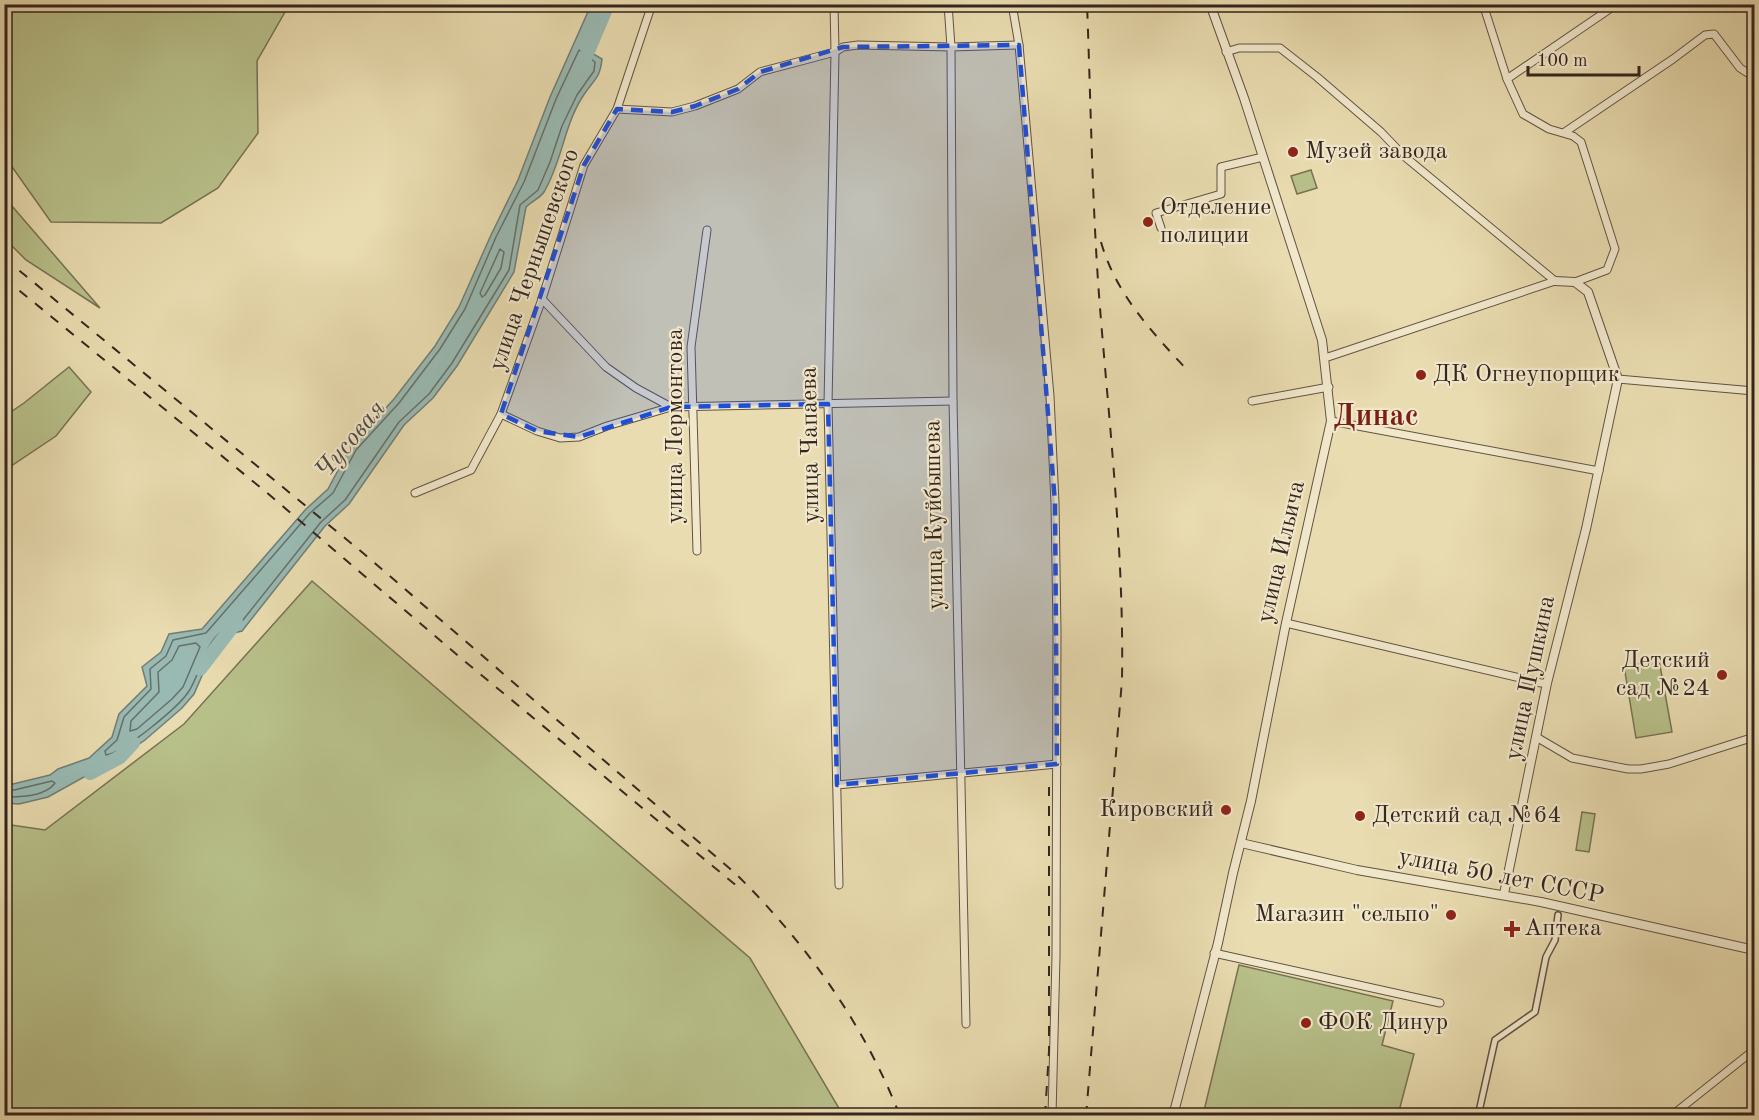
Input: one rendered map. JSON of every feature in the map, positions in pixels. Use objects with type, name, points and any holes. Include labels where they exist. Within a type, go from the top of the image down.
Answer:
[{"type":"street","name":"улица Чернышевского","points":[[415,493],[471,470],[501,414],[542,299],[584,165],[617,109],[652,4]]},
{"type":"street","name":"улица Чапаева","points":[[834,4],[828,404],[839,885]]},
{"type":"street","name":"улица Куйбышева","points":[[948,4],[951,47],[952,401],[966,1024]]},
{"type":"street","points":[[1012,4],[1019,45],[1050,396],[1057,559],[1056,956],[1052,1116]]},
{"type":"street","name":"улица Ильича","points":[[1173,1116],[1251,801],[1286,623],[1331,421],[1322,340],[1244,98],[1210,4]]},
{"type":"street","points":[[1325,358],[1555,281],[1575,282],[1607,270],[1615,249],[1581,142],[1565,132],[1549,129],[1523,114],[1507,79],[1483,4]]},
{"type":"street","points":[[1507,79],[1617,4]]},
{"type":"street","points":[[1565,132],[1673,59],[1705,34],[1714,33],[1740,68],[1755,77]]},
{"type":"street","points":[[617,109],[672,112],[695,106],[738,89],[760,72],[858,45],[951,47],[1019,45]]},
{"type":"street","points":[[1226,52],[1239,48],[1280,48],[1317,76],[1381,132],[1404,156],[1555,281]]},
{"type":"street","points":[[1161,228],[1156,213],[1221,194],[1221,167],[1263,157]]},
{"type":"street","name":"улица Лермонтова","points":[[697,551],[691,347],[707,230]]},
{"type":"street","points":[[1575,282],[1588,292],[1618,379],[1755,391]]},
{"type":"street","points":[[542,299],[606,367],[671,407]]},
{"type":"street","name":"улица Пушкина","points":[[1504,894],[1538,738],[1547,683],[1599,471],[1618,379]]},
{"type":"street","points":[[1252,401],[1329,387]]},
{"type":"street","points":[[501,414],[537,431],[560,438],[579,437],[671,407],[952,401]]},
{"type":"street","points":[[1331,421],[1599,471]]},
{"type":"street","points":[[1286,623],[1412,654],[1547,683]]},
{"type":"street","points":[[1538,738],[1572,758],[1634,769],[1669,764],[1755,737]]},
{"type":"street","points":[[837,784],[1057,764]]},
{"type":"street","name":"улица 50 лет СССР","points":[[1241,843],[1358,870],[1504,894],[1755,950]]},
{"type":"street","points":[[1478,1116],[1495,1040],[1536,1012],[1546,957],[1555,940],[1558,915]]},
{"type":"street","points":[[1214,954],[1440,1003]]},
{"type":"street","points":[[1671,1116],[1755,1050]]},
{"type":"highlighted area","points":[[1019,45],[1055,503],[1057,764],[837,785],[828,404],[671,407],[579,437],[537,431],[501,414],[584,165],[617,109],[672,112],[695,106],[738,89],[760,72],[843,47]]},
{"type":"green space","points":[[4,5],[289,5],[257,61],[258,133],[218,188],[161,223],[51,222],[5,157]]},
{"type":"green space","points":[[1311,170],[1317,188],[1297,194],[1291,176]]},
{"type":"green space","points":[[5,198],[100,308],[26,260],[5,239]]},
{"type":"green space","points":[[69,367],[91,392],[56,436],[5,470],[5,416]]},
{"type":"green space","points":[[312,581],[750,958],[843,1115],[5,1115],[5,824],[45,830],[184,724]]},
{"type":"green space","points":[[1659,660],[1672,732],[1636,738],[1624,666]]},
{"type":"green space","points":[[1582,812],[1595,814],[1589,852],[1576,850]]},
{"type":"green space","name":"ФОК Динур","points":[[1239,965],[1393,1001],[1382,1045],[1414,1054],[1398,1115],[1203,1115]]},
{"type":"water","points":[[591,5],[608,5],[588,51],[602,59],[600,71],[571,119],[555,168],[544,192],[526,207],[514,272],[457,366],[433,398],[404,425],[349,504],[325,526],[242,631],[226,635],[211,655],[194,694],[182,708],[145,740],[120,757],[48,797],[19,804],[5,803],[5,783],[13,784],[50,775],[58,769],[89,758],[112,737],[119,714],[147,686],[142,667],[161,652],[169,634],[202,629],[306,509],[328,489],[351,446],[394,399],[435,346],[459,307],[518,180],[550,97]]},
{"type":"waterway","name":"Чусовая","points":[[583,63],[608,4]]},
{"type":"waterway","name":"Чусовая","points":[[200,669],[236,622]]},
{"type":"waterway","name":"Чусовая","points":[[90,773],[120,757],[133,743]]},
{"type":"railway","points":[[1086,1116],[1122,680],[1119,540],[1097,270],[1087,4]]},
{"type":"railway","points":[[1101,242],[1116,279],[1126,296],[1149,328],[1189,372]]},
{"type":"railway","points":[[4,258],[363,553],[736,874],[786,928],[831,986],[869,1049],[900,1116]]},
{"type":"railway","points":[[4,278],[266,492],[462,659],[738,887]]},
{"type":"railway","points":[[1045,1116],[1049,1051],[1049,787]]},
{"type":"place","name":"Музей завода","points":[[1293,152]]},
{"type":"place","name":"Отделение полиции","points":[[1148,222]]},
{"type":"place","name":"ДК Огнеупорщик","points":[[1421,375]]},
{"type":"place","name":"Детский сад №24","points":[[1722,675]]},
{"type":"place","name":"Кировский","points":[[1226,810]]},
{"type":"place","name":"Детский сад №64","points":[[1360,816]]},
{"type":"place","name":"Магазин \"сельпо\"","points":[[1451,915]]},
{"type":"place","name":"Аптека","points":[[1512,929]]},
{"type":"place","name":"ФОК Динур","points":[[1306,1023]]},
{"type":"district","name":"Динас","points":[[1376,417]]}]
